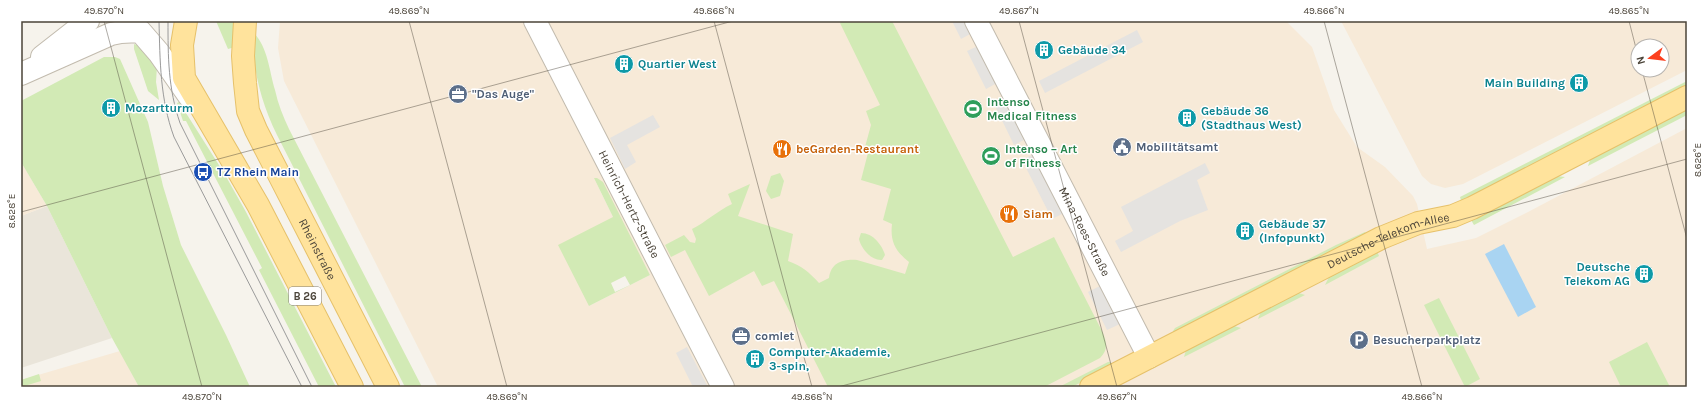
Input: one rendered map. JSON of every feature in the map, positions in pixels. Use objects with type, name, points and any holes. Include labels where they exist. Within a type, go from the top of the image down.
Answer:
[{"type":"main road","name":"B 26","points":[[186,21],[182,45],[184,78],[258,205],[352,387]]},
{"type":"main road","name":"Rheinstraße","points":[[245,21],[244,56],[248,111],[256,130],[388,387]]},
{"type":"main road","name":"Deutsche-Telekom-Allee","points":[[1091,387],[1387,235],[1418,223],[1453,216],[1472,208],[1687,97]]},
{"type":"street","points":[[21,74],[88,21]]},
{"type":"street","name":"Heinrich-Hertz-Straße","points":[[535,21],[723,387]]},
{"type":"street","name":"Mina-Rees-Straße","points":[[976,21],[1149,357]]},
{"type":"street","points":[[21,74],[112,34],[140,31],[145,35],[211,124]]},
{"type":"shaded area","points":[[280,21],[1286,21],[1312,47],[1334,110],[1357,147],[1385,167],[1413,196],[1417,204],[1427,249],[1476,238],[1687,128],[1687,387],[438,387],[284,81],[278,48]],"holes":[[[594,178],[650,275],[589,306],[613,217]]]},
{"type":"shaded area","points":[[952,21],[966,21],[972,33],[961,39]]},
{"type":"shaded area","points":[[1341,21],[1687,21],[1687,70],[1463,184],[1445,188],[1431,184],[1422,176]]},
{"type":"shaded area","points":[[1137,30],[1143,42],[1045,93],[1039,81]]},
{"type":"shaded area","points":[[978,46],[997,83],[986,89],[967,51]]},
{"type":"shaded area","points":[[1005,96],[1026,139],[1014,145],[993,102]]},
{"type":"shaded area","points":[[653,115],[660,127],[627,145],[636,162],[625,169],[610,138]]},
{"type":"shaded area","points":[[1034,154],[1064,213],[1052,219],[1022,160]]},
{"type":"shaded area","points":[[21,162],[47,206],[21,216]]},
{"type":"shaded area","points":[[1205,163],[1210,173],[1197,180],[1208,210],[1180,221],[1121,252],[1115,241],[1133,231],[1121,207]]},
{"type":"shaded area","points":[[47,206],[112,338],[21,368],[21,216]]},
{"type":"shaded area","points":[[1100,286],[1120,324],[1107,330],[1088,292]]},
{"type":"shaded area","points":[[687,347],[708,387],[693,387],[676,353]]},
{"type":"shaded area","points":[[120,351],[139,387],[21,387],[21,380]]},
{"type":"green space","points":[[216,21],[236,21],[235,47],[228,49]]},
{"type":"green space","points":[[843,21],[892,21],[1013,257],[1054,237],[1103,333],[1106,349],[1100,358],[1044,387],[828,387],[774,281],[762,286],[754,271],[709,296],[685,250],[671,257],[665,245],[684,235],[690,242],[695,243],[696,239],[692,229],[732,204],[728,194],[750,184],[738,216],[793,234],[788,261],[805,270],[819,283],[829,278],[835,265],[847,260],[857,260],[905,274],[909,262],[900,254],[894,245],[892,224],[883,220],[891,189],[861,180],[869,149],[865,147],[871,125],[866,111],[880,105],[840,23]]},
{"type":"green space","points":[[253,32],[258,38],[265,52],[278,100],[289,129],[422,387],[405,387],[271,123],[262,97],[256,72]]},
{"type":"green space","points":[[134,44],[142,47],[157,66],[156,82],[159,100],[148,91],[134,49]]},
{"type":"green space","points":[[104,57],[115,57],[120,59],[148,122],[163,186],[181,245],[250,387],[139,387],[112,338],[47,206],[21,162],[21,101]]},
{"type":"green space","points":[[1687,81],[1687,88],[1462,204],[1460,197]]},
{"type":"green space","points":[[179,102],[224,173],[246,212],[336,387],[319,387],[259,270],[262,268],[186,121],[183,121],[177,103]]},
{"type":"green space","points":[[1687,108],[1687,115],[1588,166],[1590,160],[1594,156]]},
{"type":"green space","points":[[780,173],[784,181],[780,196],[771,199],[766,191],[771,176]]},
{"type":"green space","points":[[1557,176],[1565,177],[1474,225],[1471,220]]},
{"type":"green space","points":[[594,178],[597,178],[603,182],[650,275],[589,306],[558,245],[613,217]],"holes":[[[625,276],[630,285],[615,292],[611,283]]]},
{"type":"green space","points":[[1365,232],[1368,235],[1175,334],[1173,331],[1175,328],[1336,245]]},
{"type":"green space","points":[[861,233],[873,237],[882,247],[885,255],[882,260],[878,260],[870,256],[864,250],[859,239]]},
{"type":"green space","points":[[1377,251],[1379,256],[1325,285],[1329,277]]},
{"type":"green space","points":[[1299,293],[1305,295],[1258,319],[1261,311],[1293,294]]},
{"type":"green space","points":[[1439,298],[1480,379],[1465,387],[1424,305]]},
{"type":"green space","points":[[1234,326],[1241,328],[1184,357],[1186,350]]},
{"type":"green space","points":[[1647,342],[1670,387],[1621,387],[1609,362]]},
{"type":"green space","points":[[1110,362],[1113,366],[1072,387],[1059,387]]},
{"type":"green space","points":[[39,374],[41,381],[21,387],[21,380]]},
{"type":"water","points":[[1504,244],[1536,307],[1518,317],[1485,254]]},
{"type":"tram line","points":[[159,21],[160,65],[163,94],[169,123],[174,137],[302,387]]},
{"type":"tram line","points":[[168,21],[171,85],[180,123],[312,387]]},
{"type":"place","name":"Gebäude 34","points":[[1044,50]]},
{"type":"place","name":"Quartier West","points":[[624,64]]},
{"type":"place","name":"Main Building","points":[[1579,83]]},
{"type":"place","name":"\"Das Auge\"","points":[[458,94]]},
{"type":"place","name":"Mozartturm","points":[[111,108]]},
{"type":"place","name":"Intenso Medical Fitness","points":[[973,109]]},
{"type":"place","name":"Gebäude 36 (Stadthaus West)","points":[[1187,118]]},
{"type":"place","name":"Mobilitätsamt","points":[[1122,147]]},
{"type":"place","name":"beGarden-Restaurant","points":[[782,149]]},
{"type":"place","name":"Intenso – Art of Fitness","points":[[991,156]]},
{"type":"place","name":"TZ Rhein Main","points":[[203,172]]},
{"type":"place","name":"Siam","points":[[1009,214]]},
{"type":"place","name":"Gebäude 37 (Infopunkt)","points":[[1245,231]]},
{"type":"place","name":"Deutsche Telekom AG","points":[[1644,274]]},
{"type":"place","name":"comlet","points":[[741,336]]},
{"type":"place","name":"Besucherparkplatz","points":[[1359,340]]},
{"type":"place","name":"Computer-Akademie, 3-spin,","points":[[755,359]]}]
